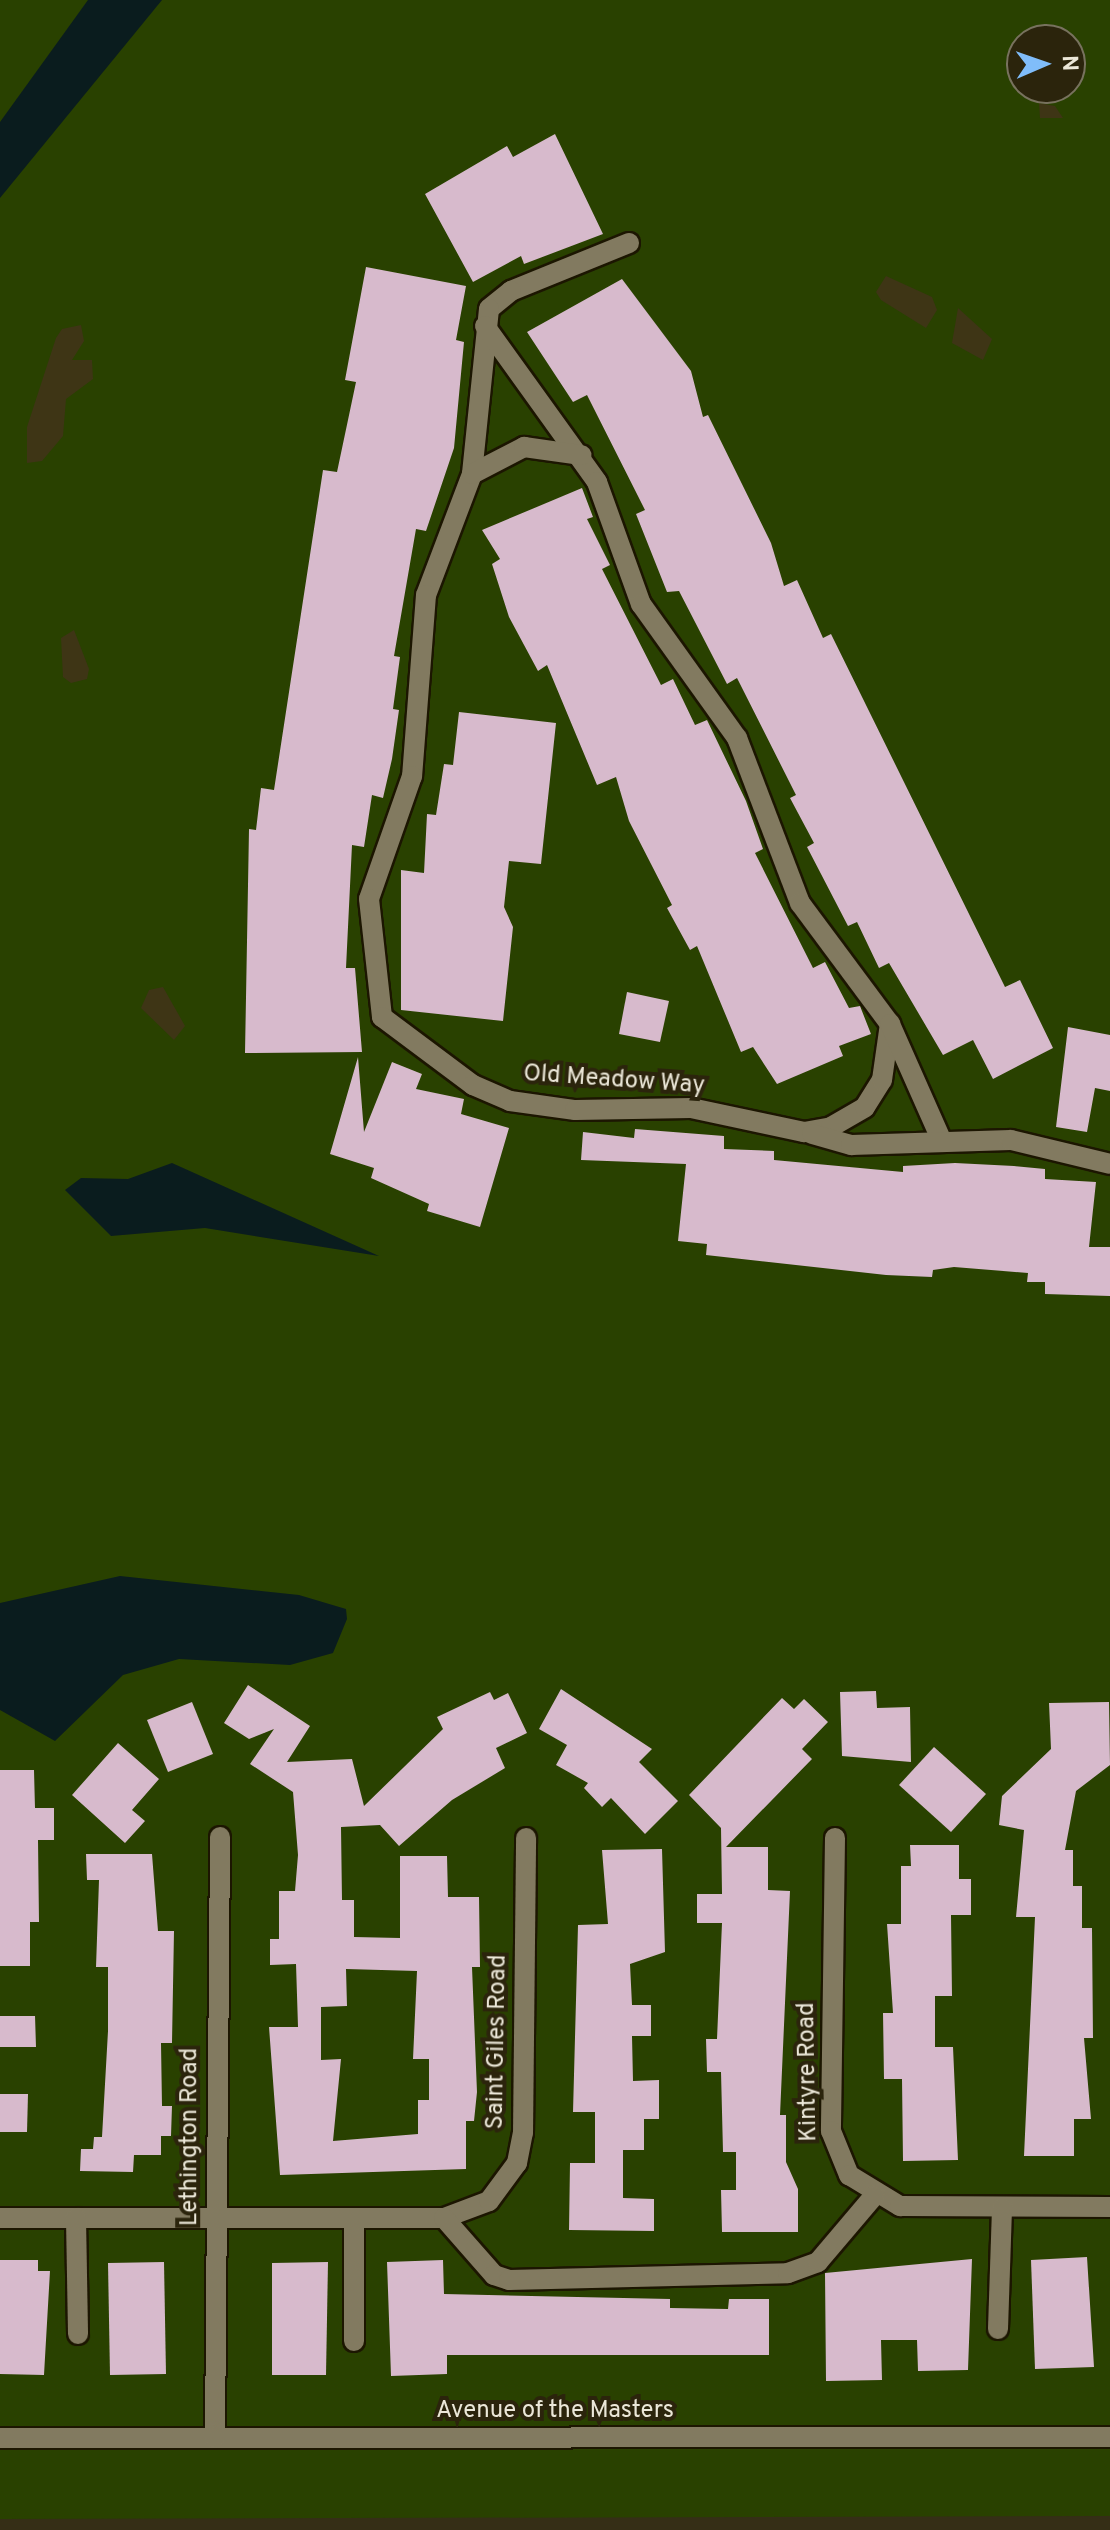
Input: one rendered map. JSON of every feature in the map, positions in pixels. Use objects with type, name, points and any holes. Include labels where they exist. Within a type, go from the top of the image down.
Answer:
[{"type":"street","points":[[629,243],[498,299],[485,326],[581,455],[605,498],[641,604],[752,767],[800,903],[890,1024],[941,1139]]},
{"type":"street","name":"Old Meadow Way","points":[[485,326],[482,427],[472,474],[426,595],[418,744],[369,899],[382,1017],[473,1085],[510,1101],[575,1110],[691,1108],[851,1145],[941,1139],[1011,1140],[1110,1164]]},
{"type":"street","points":[[472,474],[524,447],[581,455]]},
{"type":"street","name":"Old Meadow Way","points":[[804,1132],[831,1127],[865,1107],[882,1080],[890,1024]]},
{"type":"street","name":"Lethington Road","points":[[215,2438],[220,1837]]},
{"type":"street","name":"Saint Giles Road","points":[[0,2218],[444,2218],[489,2201],[510,2178],[522,2148],[526,1838]]},
{"type":"street","name":"Kintyre Road","points":[[835,1838],[831,2131],[840,2161],[874,2196]]},
{"type":"street","points":[[444,2218],[494,2275],[509,2280],[803,2270],[874,2196],[900,2206],[1110,2207]]},
{"type":"street","points":[[998,2329],[1002,2208]]},
{"type":"street","points":[[76,2218],[78,2334]]},
{"type":"street","points":[[354,2218],[354,2341]]},
{"type":"street","name":"Avenue of the Masters","points":[[0,2438],[1110,2437]]},
{"type":"green space","points":[[0,0],[1110,0],[1110,2516],[0,2519]]},
{"type":"sand","points":[[1039,104],[1055,106],[1063,118],[1040,118]]},
{"type":"sand","points":[[886,276],[932,297],[937,310],[926,328],[881,300],[876,292]]},
{"type":"sand","points":[[958,308],[992,339],[983,360],[952,343]]},
{"type":"sand","points":[[81,325],[84,341],[72,360],[92,360],[93,379],[66,399],[63,436],[42,461],[27,463],[27,427],[56,338],[62,329]]},
{"type":"sand","points":[[74,630],[89,669],[87,679],[71,683],[63,677],[61,638]]},
{"type":"sand","points":[[163,987],[185,1026],[174,1040],[141,1008],[149,990]]},
{"type":"shaded area","points":[[88,0],[162,0],[0,198],[0,122]]},
{"type":"shaded area","points":[[172,1163],[379,1256],[205,1228],[111,1236],[65,1190],[81,1178],[128,1179]]},
{"type":"shaded area","points":[[120,1576],[299,1595],[346,1609],[347,1619],[333,1653],[290,1665],[179,1659],[123,1675],[55,1741],[0,1710],[0,1603]]},
{"type":"building","points":[[555,134],[603,234],[524,264],[521,256],[473,282],[425,194],[507,146],[513,157]]},
{"type":"building","points":[[366,267],[466,286],[456,340],[464,342],[454,448],[426,531],[416,529],[394,656],[400,657],[393,709],[399,710],[392,759],[383,798],[372,795],[364,847],[352,845],[346,968],[355,968],[362,1052],[245,1053],[249,829],[256,830],[261,788],[274,790],[323,470],[337,472],[356,382],[345,380]]},
{"type":"building","points":[[622,279],[691,371],[703,417],[708,415],[771,543],[784,586],[797,580],[823,638],[831,634],[1005,987],[1020,980],[1053,1048],[993,1079],[973,1040],[943,1055],[889,963],[879,968],[857,922],[848,926],[807,847],[814,843],[790,798],[796,795],[737,678],[727,684],[679,591],[667,592],[636,514],[645,510],[587,395],[573,402],[527,332]]},
{"type":"building","points":[[582,488],[593,517],[587,519],[610,565],[602,569],[661,685],[673,679],[695,725],[707,720],[746,801],[763,849],[755,853],[813,968],[825,962],[849,1008],[860,1006],[871,1034],[839,1046],[843,1056],[777,1084],[753,1047],[741,1052],[697,946],[690,950],[667,908],[672,905],[629,821],[616,777],[597,785],[547,665],[538,671],[509,617],[492,564],[500,559],[482,530]]},
{"type":"building","points":[[459,712],[556,723],[541,864],[509,861],[504,907],[513,927],[503,1021],[401,1010],[401,870],[424,873],[427,814],[436,815],[444,764],[453,765]]},
{"type":"building","points":[[627,992],[669,1001],[660,1042],[619,1034]]},
{"type":"building","points":[[1068,1027],[1110,1035],[1110,1091],[1095,1088],[1087,1132],[1056,1127]]},
{"type":"building","points":[[358,1057],[364,1132],[392,1062],[422,1074],[416,1089],[464,1099],[461,1114],[509,1128],[480,1227],[427,1211],[429,1204],[371,1178],[374,1168],[330,1154]]},
{"type":"building","points":[[635,1129],[724,1136],[724,1149],[774,1151],[774,1160],[903,1172],[903,1166],[955,1163],[1014,1166],[1045,1169],[1045,1179],[1096,1182],[1089,1247],[1110,1247],[1110,1296],[1045,1294],[1045,1282],[1027,1282],[1028,1273],[954,1267],[933,1270],[932,1277],[886,1275],[706,1255],[707,1244],[678,1241],[686,1164],[581,1160],[583,1132],[634,1138]]},
{"type":"building","points":[[248,1685],[310,1726],[287,1762],[352,1759],[364,1806],[443,1729],[437,1717],[490,1692],[494,1700],[508,1693],[527,1733],[496,1748],[505,1768],[452,1800],[399,1846],[380,1825],[341,1827],[342,1900],[354,1900],[354,1937],[400,1938],[400,1856],[447,1856],[448,1897],[479,1897],[480,1967],[472,1967],[477,2092],[474,2121],[466,2121],[466,2169],[280,2175],[269,2027],[298,2027],[296,1964],[270,1965],[270,1939],[279,1939],[279,1891],[295,1891],[298,1855],[293,1792],[250,1764],[274,1729],[249,1739],[224,1723]],"holes":[[[346,1969],[417,1971],[413,2059],[429,2059],[429,2100],[418,2100],[418,2134],[333,2141],[341,2059],[321,2060],[321,2007],[347,2006]]]},
{"type":"building","points":[[561,1689],[652,1749],[639,1762],[678,1801],[645,1834],[611,1798],[602,1807],[584,1788],[588,1783],[556,1765],[567,1745],[539,1729]]},
{"type":"building","points":[[876,1691],[877,1708],[910,1707],[911,1762],[842,1756],[840,1692]]},
{"type":"building","points":[[782,1698],[794,1709],[804,1699],[828,1722],[802,1749],[812,1759],[726,1847],[768,1847],[768,1890],[790,1891],[780,2115],[786,2115],[786,2162],[798,2189],[798,2232],[722,2232],[721,2190],[736,2190],[736,2152],[723,2152],[721,2072],[707,2072],[706,2039],[717,2039],[722,1923],[697,1923],[697,1894],[722,1894],[721,1828],[689,1795]]},
{"type":"building","points":[[192,1702],[213,1754],[168,1772],[147,1720]]},
{"type":"building","points":[[1109,1702],[1110,1765],[1076,1791],[1065,1850],[1073,1850],[1073,1886],[1082,1886],[1082,1928],[1092,1928],[1093,2038],[1084,2038],[1091,2119],[1074,2119],[1074,2156],[1024,2156],[1035,1917],[1016,1917],[1024,1830],[999,1825],[1002,1796],[1051,1749],[1049,1703]]},
{"type":"building","points":[[118,1743],[159,1779],[132,1810],[145,1821],[125,1843],[72,1795]]},
{"type":"building","points":[[934,1747],[986,1794],[951,1832],[899,1785]]},
{"type":"building","points":[[0,1770],[34,1770],[35,1808],[54,1808],[54,1840],[38,1840],[39,1922],[30,1922],[30,1966],[0,1966]]},
{"type":"building","points":[[910,1845],[959,1845],[959,1879],[971,1879],[971,1915],[951,1915],[952,1996],[935,1996],[935,2047],[953,2047],[958,2160],[903,2161],[902,2079],[884,2079],[883,2013],[893,2013],[887,1924],[901,1924],[901,1866],[911,1866]]},
{"type":"building","points":[[662,1849],[665,1952],[630,1964],[632,2005],[651,2005],[651,2036],[632,2036],[633,2081],[659,2080],[659,2119],[644,2119],[644,2150],[623,2150],[623,2198],[654,2199],[654,2231],[569,2230],[570,2163],[595,2163],[595,2112],[573,2112],[578,1925],[608,1924],[602,1850]]},
{"type":"building","points":[[86,1854],[152,1854],[158,1931],[174,1931],[172,2043],[161,2043],[162,2106],[172,2106],[171,2136],[161,2136],[161,2155],[134,2155],[133,2172],[80,2171],[81,2149],[93,2149],[94,2137],[102,2137],[108,2031],[108,1967],[96,1967],[99,1880],[87,1880]]},
{"type":"building","points":[[0,2016],[35,2016],[36,2047],[0,2047]]},
{"type":"building","points":[[0,2094],[28,2094],[27,2132],[0,2132]]},
{"type":"building","points":[[1087,2257],[1094,2367],[1035,2369],[1031,2260]]},
{"type":"building","points":[[972,2259],[968,2370],[918,2371],[917,2340],[881,2340],[882,2380],[826,2381],[825,2273]]},
{"type":"building","points":[[0,2260],[38,2260],[38,2271],[50,2271],[44,2375],[0,2374]]},
{"type":"building","points":[[443,2260],[444,2294],[670,2299],[670,2308],[728,2309],[729,2299],[769,2299],[769,2355],[447,2355],[447,2374],[391,2376],[387,2262]]},
{"type":"building","points":[[164,2262],[166,2374],[110,2375],[108,2263]]},
{"type":"building","points":[[328,2262],[326,2375],[272,2375],[272,2263]]}]
